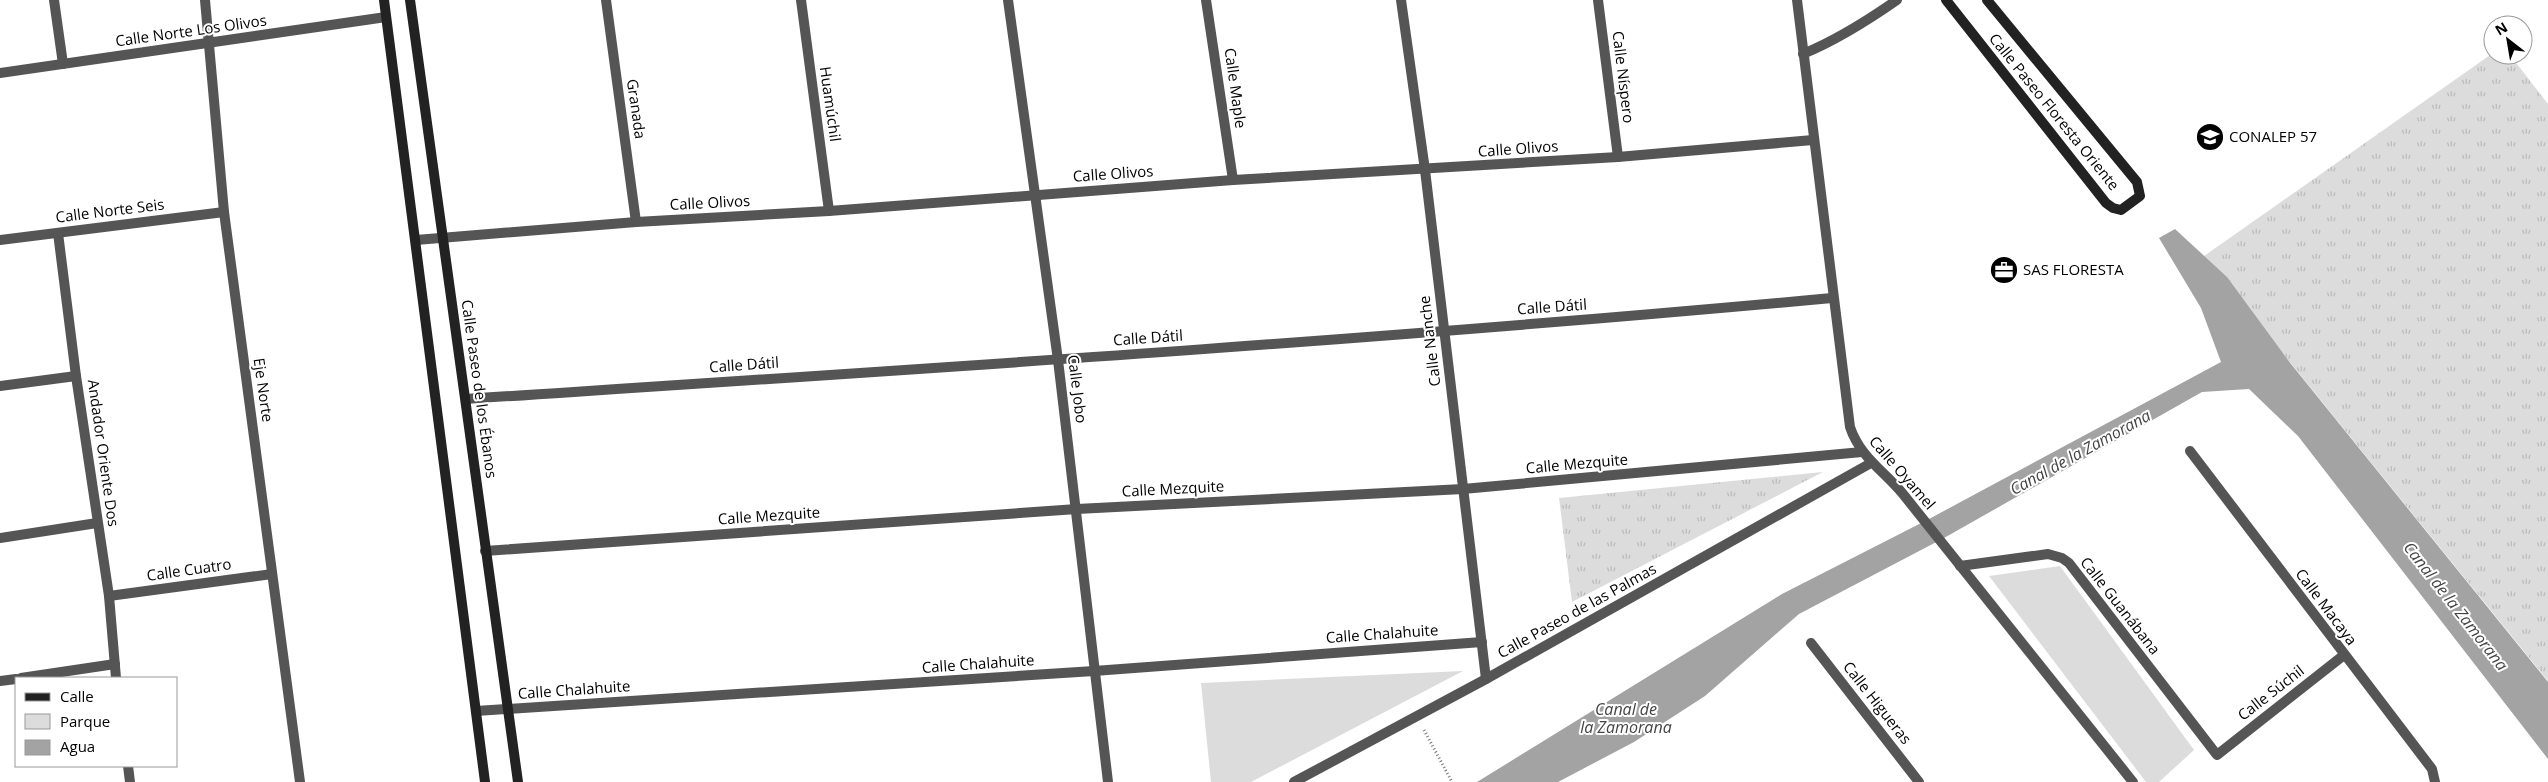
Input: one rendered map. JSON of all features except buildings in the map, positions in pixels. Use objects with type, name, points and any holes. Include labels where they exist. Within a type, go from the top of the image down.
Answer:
[{"type":"main road","points":[[384,0],[486,782]]},
{"type":"main road","name":"Calle Paseo de los Ébanos","points":[[410,0],[518,782]]},
{"type":"main road","name":"Calle Paseo Floresta Oriente","points":[[1946,0],[2106,203],[2113,208],[2121,210],[2140,196],[2137,182],[1987,0]]},
{"type":"street","points":[[54,0],[63,64]]},
{"type":"street","name":"Eje Norte","points":[[205,0],[224,212],[300,782]]},
{"type":"street","name":"Granada","points":[[606,0],[636,222]]},
{"type":"street","name":"Huamúchil","points":[[801,0],[829,211]]},
{"type":"street","name":"Calle Jobo","points":[[1008,0],[1058,360],[1108,782]]},
{"type":"street","name":"Calle Maple","points":[[1206,0],[1233,180]]},
{"type":"street","name":"Calle Nanche","points":[[1400,0],[1425,170],[1486,679]]},
{"type":"street","name":"Calle Níspero","points":[[1598,0],[1618,157]]},
{"type":"street","name":"Calle Oyamel","points":[[1797,0],[1832,298],[1850,427],[1862,452],[1894,484],[2133,782]]},
{"type":"street","points":[[1803,54],[1826,44],[1869,20],[1896,0]]},
{"type":"street","name":"Calle Norte Los Olivos","points":[[0,74],[386,17]]},
{"type":"street","name":"Calle Olivos","points":[[416,240],[636,222],[829,211],[1233,180],[1618,157],[1813,140]]},
{"type":"street","name":"Calle Norte Seis","points":[[0,240],[224,212]]},
{"type":"street","name":"Andador Oriente Dos","points":[[58,233],[76,376],[109,596],[116,677]]},
{"type":"street","name":"Calle Dátil","points":[[466,399],[1058,360],[1659,314],[1832,298]]},
{"type":"street","points":[[0,386],[76,376]]},
{"type":"street","name":"Calle Macaya","points":[[2190,451],[2432,769],[2434,782]]},
{"type":"street","name":"Calle Mezquite","points":[[485,551],[1077,509],[1464,489],[1862,452]]},
{"type":"street","name":"Calle Paseo de las Palmas","points":[[1294,782],[1486,679],[1871,463]]},
{"type":"street","points":[[0,538],[97,523]]},
{"type":"street","name":"Calle Guanábana","points":[[1960,566],[2048,554],[2062,558],[2069,563],[2217,755]]},
{"type":"street","name":"Calle Cuatro","points":[[109,596],[272,574]]},
{"type":"street","name":"Calle Chalahuite","points":[[476,711],[1094,671],[1482,642]]},
{"type":"street","name":"Calle Higueras","points":[[1811,643],[1919,782]]},
{"type":"street","name":"Calle Súchil","points":[[2217,755],[2344,655]]},
{"type":"street","points":[[28,677],[114,664]]},
{"type":"street","points":[[0,681],[15,679]]},
{"type":"street","points":[[128,767],[130,782]]},
{"type":"path","points":[[1417,716],[1452,782]]},
{"type":"green space","points":[[2483,60],[2483,65],[2518,65],[2548,104],[2548,681],[2204,256]]},
{"type":"green space","points":[[1823,472],[1572,602],[1559,498]]},
{"type":"green space","points":[[2060,566],[2194,750],[2159,782],[2146,782],[1989,576]]},
{"type":"green space","points":[[1463,671],[1251,782],[1211,782],[1201,683]]},
{"type":"water","name":"Canal de la Zamorana","points":[[2175,229],[2227,277],[2291,364],[2548,682],[2548,759],[2298,436],[2249,389],[2202,392],[1944,538],[1799,614],[1705,696],[1634,742],[1558,782],[1477,782],[1782,594],[1929,519],[2221,362],[2201,308],[2159,238]]},
{"type":"place","name":"CONALEP 57","points":[[2210,137]]},
{"type":"place","name":"SAS FLORESTA","points":[[2004,270]]}]
